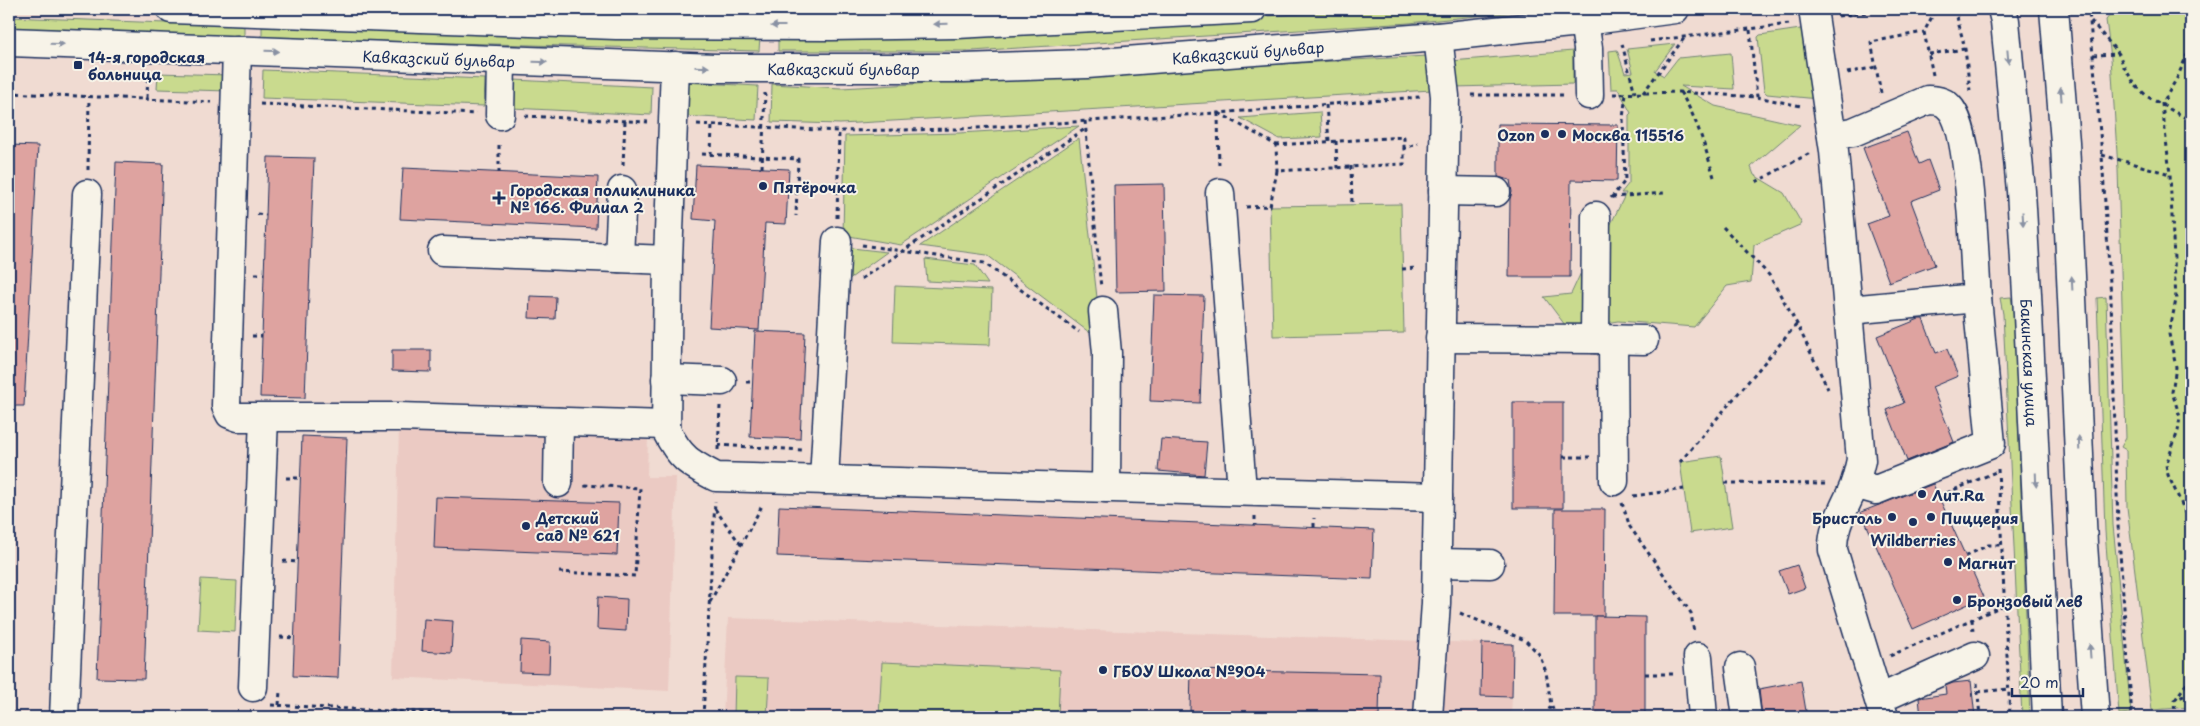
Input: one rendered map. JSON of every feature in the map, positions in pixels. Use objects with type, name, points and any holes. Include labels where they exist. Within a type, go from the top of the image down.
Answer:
[{"type":"street","points":[[171,9],[616,17],[831,18],[957,24],[1252,9]]},
{"type":"street","name":"Кавказский бульвар","points":[[9,42],[675,66],[786,69],[964,68],[1058,65],[1438,37],[1675,9]]},
{"type":"street","name":"Бакинская улица","points":[[2002,9],[2005,21],[2021,191],[2048,717]]},
{"type":"street","points":[[2054,9],[2064,142],[2083,544],[2094,717]]},
{"type":"street","points":[[1814,14],[1831,129],[1849,310],[1861,460],[1855,484],[1836,524],[1833,536],[1833,550],[1882,708],[1975,656]]},
{"type":"street","points":[[1584,21],[1588,48],[1589,95]]},
{"type":"street","points":[[1428,717],[1436,603],[1445,96],[1438,37]]},
{"type":"street","points":[[236,50],[226,406],[230,414],[238,417],[264,418],[399,416],[559,422],[669,434]]},
{"type":"street","points":[[500,115],[501,61]]},
{"type":"street","points":[[675,66],[666,379],[669,434],[688,463],[716,477],[1438,497]]},
{"type":"street","points":[[1831,129],[1854,132],[1928,100],[1938,100],[1950,107],[1956,119],[1968,165],[1977,298],[1991,444],[1876,490],[1855,484]]},
{"type":"street","points":[[619,258],[622,190]]},
{"type":"street","points":[[1443,191],[1496,192]]},
{"type":"street","points":[[1220,193],[1242,492]]},
{"type":"street","points":[[64,717],[87,194]]},
{"type":"street","points":[[1604,207],[1604,340],[1617,489]]},
{"type":"street","points":[[824,480],[837,241]]},
{"type":"street","points":[[442,251],[668,260]]},
{"type":"street","points":[[1849,310],[1977,298]]},
{"type":"street","points":[[1103,311],[1107,353],[1106,488]]},
{"type":"street","points":[[1440,338],[1644,340]]},
{"type":"street","points":[[666,379],[722,381]]},
{"type":"street","points":[[257,696],[264,418]]},
{"type":"street","points":[[558,483],[559,422]]},
{"type":"street","points":[[1437,563],[1490,564]]},
{"type":"street","points":[[1698,657],[1703,717]]},
{"type":"street","points":[[1740,667],[1747,717]]},
{"type":"path","points":[[1649,41],[1750,30],[1814,14],[1892,9]]},
{"type":"path","points":[[1936,9],[1924,32],[1938,100]]},
{"type":"path","points":[[2093,9],[2090,11],[2090,20],[2102,155],[2111,299],[2118,525],[2132,717]]},
{"type":"path","points":[[2090,20],[2119,54],[2124,67],[2136,86],[2148,97],[2191,121]]},
{"type":"path","points":[[1750,30],[1757,97]]},
{"type":"path","points":[[1885,119],[1871,42],[1924,32]]},
{"type":"path","points":[[1643,93],[1686,37]]},
{"type":"path","points":[[1613,44],[1631,42]]},
{"type":"path","points":[[1622,44],[1635,93]]},
{"type":"path","points":[[2191,46],[2177,78],[2162,104],[2170,174],[2176,300],[2170,334],[2176,367],[2172,392],[2180,417],[2178,431],[2166,465],[2168,475],[2191,524]]},
{"type":"path","points":[[1928,54],[1966,49]]},
{"type":"path","points":[[2093,55],[2119,54]]},
{"type":"path","points":[[147,98],[148,66]]},
{"type":"path","points":[[9,93],[839,131],[959,128],[1085,121],[1445,96],[1679,92],[1757,97],[1831,129]]},
{"type":"path","points":[[1679,92],[1690,106],[1704,142],[1714,177]]},
{"type":"path","points":[[1604,207],[1625,181],[1623,118],[1626,94]]},
{"type":"path","points":[[87,194],[89,96]]},
{"type":"path","points":[[1326,105],[1329,142]]},
{"type":"path","points":[[1218,113],[1276,145],[1404,137],[1404,164],[1277,172]]},
{"type":"path","points":[[1218,113],[1220,193]]},
{"type":"path","points":[[499,173],[500,115]]},
{"type":"path","points":[[622,190],[624,121]]},
{"type":"path","points":[[1085,121],[1103,311]]},
{"type":"path","points":[[711,155],[712,125]]},
{"type":"path","points":[[834,297],[1085,129]]},
{"type":"path","points":[[1756,182],[1831,129]]},
{"type":"path","points":[[839,131],[837,241],[984,263],[1107,353]]},
{"type":"path","points":[[1404,149],[1425,140]]},
{"type":"path","points":[[1336,141],[1337,168]]},
{"type":"path","points":[[1270,206],[1277,172],[1276,145]]},
{"type":"path","points":[[702,154],[798,159],[796,216]]},
{"type":"path","points":[[2102,155],[2170,174]]},
{"type":"path","points":[[1351,166],[1352,204]]},
{"type":"path","points":[[1604,207],[1664,193]]},
{"type":"path","points":[[1723,228],[1770,275],[1797,324],[1829,392]]},
{"type":"path","points":[[1680,462],[1797,324]]},
{"type":"path","points":[[703,717],[722,381],[752,382]]},
{"type":"path","points":[[669,434],[718,445],[825,451]]},
{"type":"path","points":[[1947,493],[1998,471]]},
{"type":"path","points":[[709,605],[777,478]]},
{"type":"path","points":[[558,483],[640,488],[635,576],[559,572]]},
{"type":"path","points":[[1725,483],[1855,484]]},
{"type":"path","points":[[1684,489],[1617,489],[1630,527],[1691,613],[1698,657]]},
{"type":"path","points":[[714,509],[741,545]]},
{"type":"path","points":[[1966,556],[1988,545],[2001,545]]},
{"type":"path","points":[[1436,603],[1525,640],[1539,654],[1546,672],[1551,705],[1556,717]]},
{"type":"path","points":[[1870,665],[2004,605]]},
{"type":"path","points":[[2175,717],[2174,700],[2191,677]]},
{"type":"path","points":[[1978,692],[2009,689]]},
{"type":"path","points":[[2174,700],[2191,693]]},
{"type":"path","points":[[257,696],[410,712],[588,717]]},
{"type":"path","points":[[1546,717],[1551,705]]},
{"type":"path","points":[[406,717],[410,712]]},
{"type":"shaded area","points":[[399,426],[648,435],[647,477],[676,477],[669,691],[393,677]]},
{"type":"shaded area","name":"ГБОУ Школа №904","points":[[728,618],[1482,643],[1481,696],[1512,697],[1511,717],[723,717]]},
{"type":"green space","points":[[1374,9],[1543,9],[1409,23],[972,51],[778,51],[778,36],[931,38]]},
{"type":"green space","points":[[2115,9],[2191,9],[2191,707],[2152,710],[2127,507],[2126,450],[2121,447],[2126,438],[2118,169],[2111,58],[2106,20]]},
{"type":"green space","points":[[9,17],[244,26],[244,39],[9,33]]},
{"type":"green space","points":[[262,27],[760,36],[759,51],[262,38]]},
{"type":"green space","points":[[1807,28],[1818,99],[1767,94],[1764,91],[1758,37],[1760,35]]},
{"type":"green space","points":[[1675,44],[1655,71],[1664,76],[1678,58],[1731,53],[1734,89],[1681,86],[1715,106],[1800,125],[1751,167],[1754,175],[1784,193],[1802,224],[1754,245],[1751,282],[1727,286],[1694,327],[1618,321],[1568,329],[1544,297],[1571,294],[1584,266],[1605,236],[1626,193],[1621,193],[1629,183],[1629,115],[1631,113],[1618,89],[1611,89],[1609,51],[1617,50],[1625,73],[1633,72],[1627,49]]},
{"type":"green space","points":[[1573,51],[1573,84],[1454,87],[1451,61]]},
{"type":"green space","points":[[1427,56],[1432,90],[840,124],[771,122],[772,84],[841,88]]},
{"type":"green space","points":[[263,70],[485,79],[484,106],[262,98]]},
{"type":"green space","points":[[158,73],[229,75],[229,91],[157,89]]},
{"type":"green space","points":[[514,80],[652,87],[651,115],[512,108]]},
{"type":"green space","points":[[683,82],[758,86],[756,120],[682,116]]},
{"type":"green space","points":[[1320,112],[1322,137],[1279,139],[1240,118]]},
{"type":"green space","points":[[1079,126],[901,245],[843,235],[845,136],[959,133]]},
{"type":"green space","points":[[1079,138],[1102,342],[987,255],[920,246]]},
{"type":"green space","points":[[1401,204],[1404,333],[1273,336],[1270,206]]},
{"type":"green space","points":[[843,247],[887,252],[841,285]]},
{"type":"green space","points":[[925,259],[975,265],[988,284],[927,281]]},
{"type":"green space","points":[[895,286],[992,290],[990,345],[893,342]]},
{"type":"green space","points":[[2011,297],[2014,314],[2030,717],[2022,717],[2003,314],[2000,298]]},
{"type":"green space","points":[[2106,297],[2113,525],[2131,713],[2119,714],[2105,531],[2097,298]]},
{"type":"green space","points":[[1721,456],[1732,527],[1690,533],[1680,462]]},
{"type":"green space","points":[[201,579],[237,581],[235,632],[198,630]]},
{"type":"green space","points":[[882,662],[1060,670],[1058,717],[879,717]]},
{"type":"green space","points":[[735,677],[769,678],[767,717],[734,717]]},
{"type":"building","points":[[1498,124],[1618,125],[1617,181],[1571,180],[1570,277],[1509,277],[1510,199],[1512,192],[1510,180],[1498,177]]},
{"type":"building","points":[[1907,132],[1919,164],[1928,160],[1939,190],[1911,201],[1935,265],[1889,282],[1867,224],[1889,216],[1863,148]]},
{"type":"building","points":[[9,145],[38,146],[24,406],[9,406]]},
{"type":"building","points":[[268,157],[314,158],[305,398],[260,397]]},
{"type":"building","points":[[116,162],[163,164],[144,679],[97,678]]},
{"type":"building","points":[[696,165],[789,169],[786,224],[765,223],[759,330],[709,327],[715,221],[693,219]]},
{"type":"building","name":"Городская поликлиника № 166. Филиал 2","points":[[403,168],[598,177],[596,228],[400,219]]},
{"type":"building","points":[[1164,184],[1166,291],[1116,292],[1114,185]]},
{"type":"building","points":[[1154,295],[1204,296],[1200,403],[1150,401]]},
{"type":"building","points":[[530,296],[556,297],[555,319],[529,318]]},
{"type":"building","points":[[1923,319],[1936,353],[1947,349],[1958,376],[1932,387],[1954,442],[1907,461],[1887,410],[1904,403],[1877,336]]},
{"type":"building","points":[[755,331],[805,333],[800,439],[750,437]]},
{"type":"building","points":[[392,350],[431,350],[431,372],[392,371]]},
{"type":"building","points":[[1513,402],[1563,402],[1563,508],[1513,508]]},
{"type":"building","points":[[302,436],[347,438],[338,678],[293,676]]},
{"type":"building","points":[[1161,439],[1207,442],[1204,475],[1158,471]]},
{"type":"building","points":[[1933,484],[1984,597],[1913,629],[1861,512]]},
{"type":"building","name":"Детский сад № 621","points":[[436,497],[619,503],[617,555],[434,548]]},
{"type":"building","points":[[779,506],[1374,530],[1372,579],[777,556]]},
{"type":"building","points":[[1555,509],[1605,509],[1604,616],[1554,616]]},
{"type":"building","points":[[1797,565],[1805,588],[1788,594],[1779,571]]},
{"type":"building","points":[[598,597],[627,599],[626,631],[597,629]]},
{"type":"building","points":[[1595,616],[1645,617],[1645,717],[1595,717]]},
{"type":"building","points":[[424,619],[453,621],[451,653],[422,651]]},
{"type":"building","points":[[521,640],[550,642],[549,673],[520,672]]},
{"type":"building","points":[[1482,643],[1513,644],[1512,697],[1481,696]]},
{"type":"building","points":[[1191,670],[1380,674],[1379,716],[1296,714],[1296,717],[1273,717],[1273,713],[1190,711]]},
{"type":"building","points":[[1801,681],[1807,717],[1762,717],[1759,689]]},
{"type":"building","points":[[1971,681],[1975,717],[1921,717],[1919,698],[1946,694],[1945,686]]},
{"type":"place","name":"14-я городская больница","points":[[78,65]]},
{"type":"place","name":"Ozon","points":[[1545,134]]},
{"type":"place","name":"Москва 115516","points":[[1562,134]]},
{"type":"place","name":"Пятёрочка","points":[[763,186]]},
{"type":"place","name":"Городская поликлиника № 166. Филиал 2","points":[[499,198]]},
{"type":"place","name":"Лит.Ra","points":[[1922,494]]},
{"type":"place","name":"Бристоль","points":[[1892,517]]},
{"type":"place","name":"Пиццерия","points":[[1931,517]]},
{"type":"place","name":"Wildberries","points":[[1913,522]]},
{"type":"place","name":"Детский сад № 621","points":[[526,526]]},
{"type":"place","name":"Магнит","points":[[1948,562]]},
{"type":"place","name":"Бронзовый лев","points":[[1957,600]]},
{"type":"place","name":"ГБОУ Школа №904","points":[[1103,670]]}]
